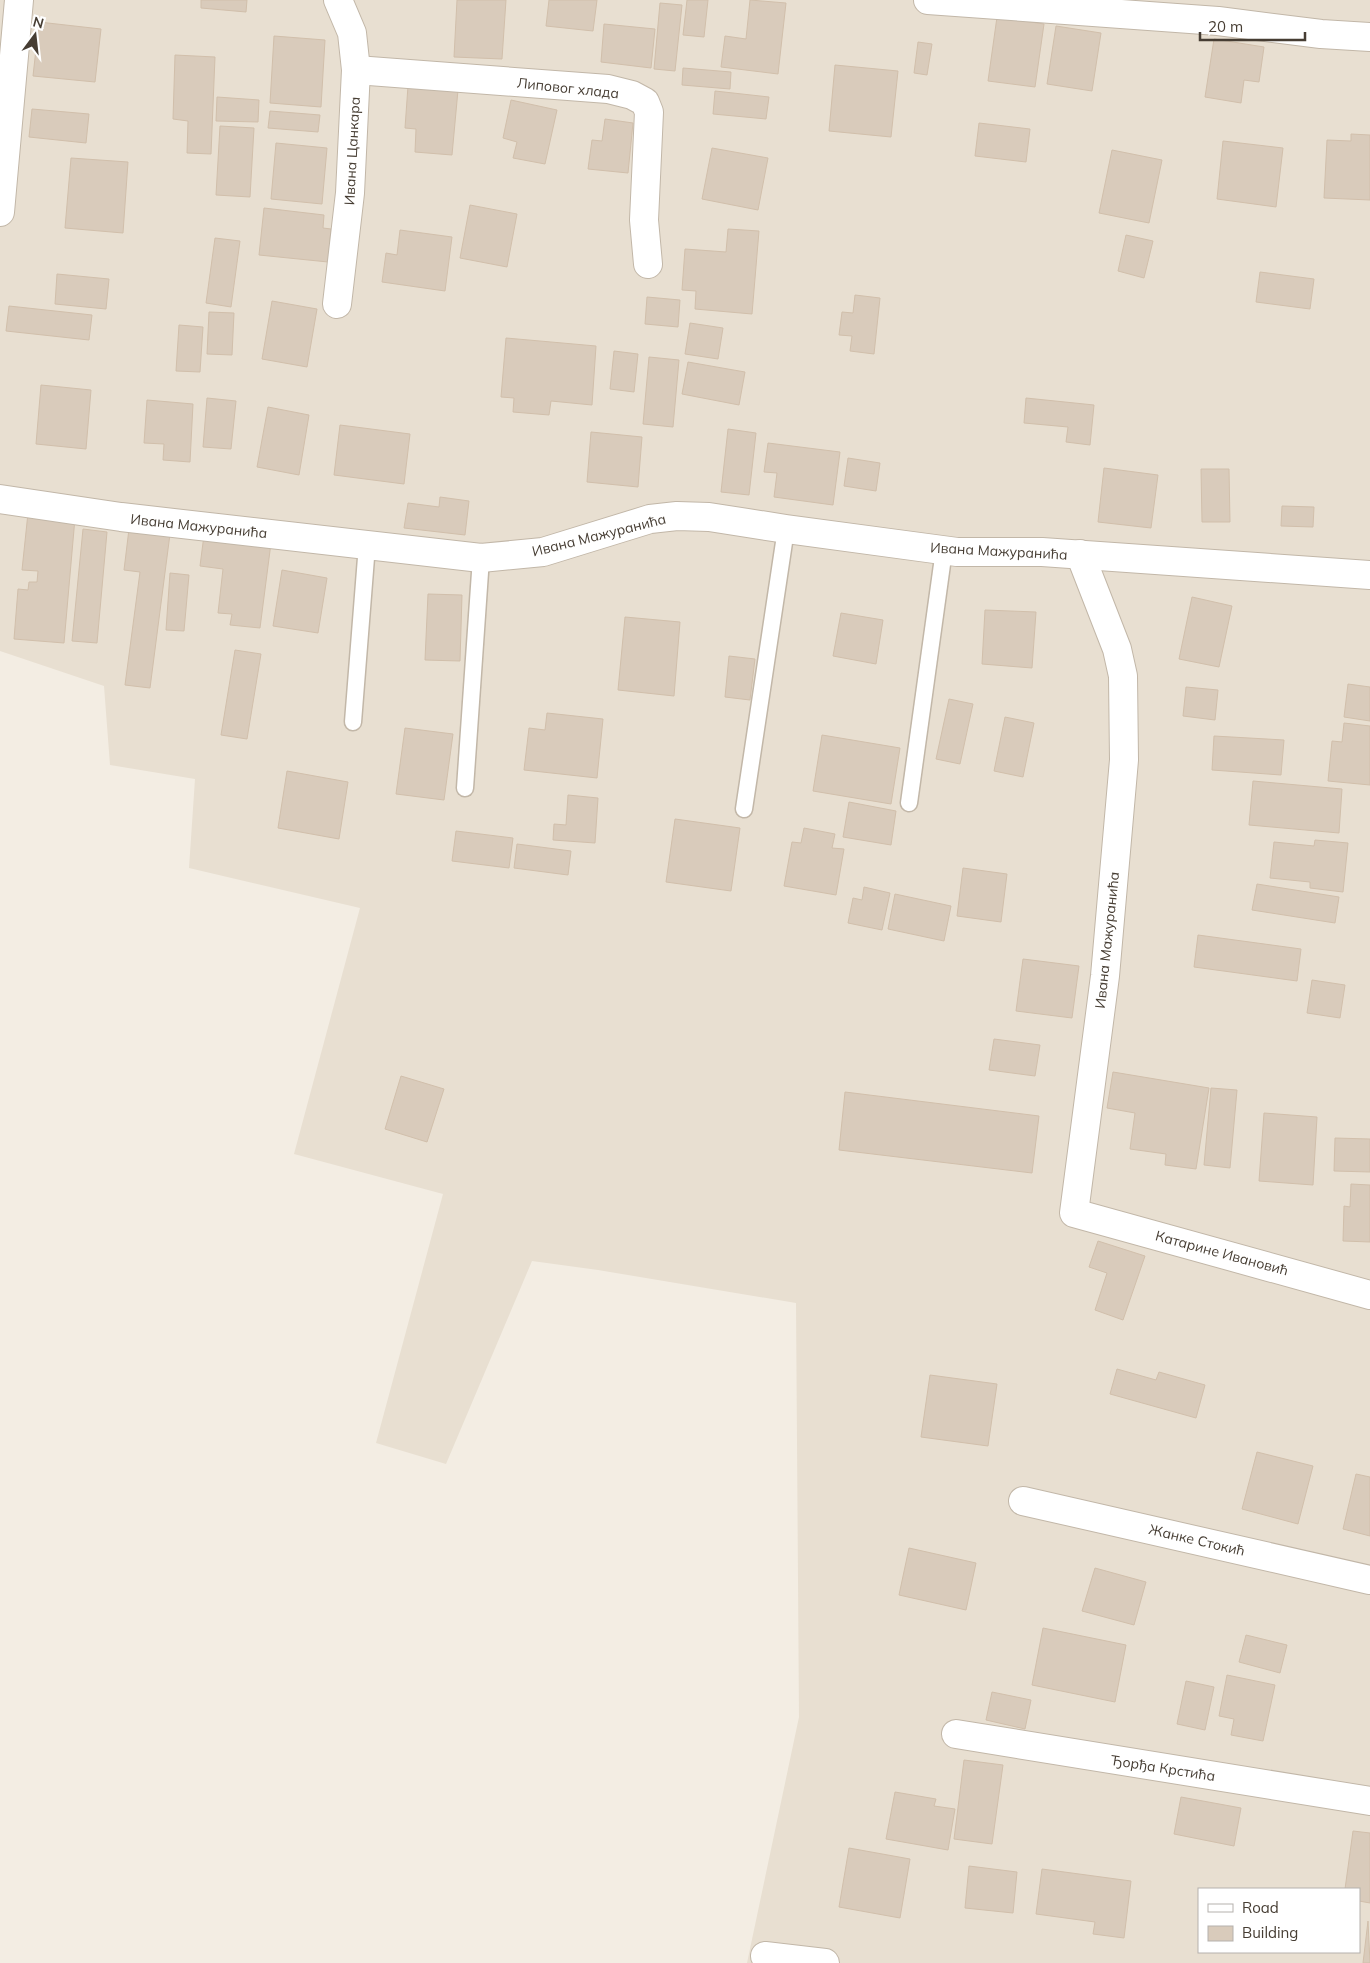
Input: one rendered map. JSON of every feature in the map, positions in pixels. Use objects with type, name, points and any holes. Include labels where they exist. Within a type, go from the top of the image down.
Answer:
[{"type":"street","points":[[0,212],[19,0]]},
{"type":"street","name":"Ивана Цанкара","points":[[338,0],[352,32],[356,70],[350,193],[338,304]]},
{"type":"street","points":[[928,0],[1219,11],[1320,34],[1370,37]]},
{"type":"street","name":"Липовог хлада","points":[[356,70],[608,89],[632,95],[645,102],[649,112],[644,220],[648,264]]},
{"type":"street","name":"Ивана Мажуранића","points":[[0,499],[121,517],[481,558],[543,552],[650,519],[677,516],[709,517],[944,550],[1080,554],[1370,575]]},
{"type":"street","name":"Ивана Мажуранића","points":[[1074,1213],[1105,976],[1124,760],[1123,676],[1114,642],[1080,554]]},
{"type":"street","name":"Катарине Ивановић","points":[[1074,1213],[1370,1295]]},
{"type":"street","name":"Жанке Стокић","points":[[1023,1501],[1370,1580]]},
{"type":"street","name":"Ђорђа Крстића","points":[[956,1734],[1370,1802]]},
{"type":"street","points":[[765,1956],[825,1963]]},
{"type":"lane","points":[[744,810],[786,529]]},
{"type":"lane","points":[[353,722],[367,545]]},
{"type":"lane","points":[[909,803],[944,550]]},
{"type":"lane","points":[[465,788],[481,558]]},
{"type":"shaded area","points":[[0,0],[1370,0],[1370,1963],[747,1963],[799,1717],[796,1303],[532,1261],[446,1464],[376,1443],[443,1194],[294,1154],[360,908],[189,868],[195,779],[110,765],[104,686],[0,651]]},
{"type":"building","points":[[201,0],[247,0],[246,12],[201,8]]},
{"type":"building","points":[[457,0],[506,0],[502,59],[454,57]]},
{"type":"building","points":[[549,0],[597,0],[593,31],[546,26]]},
{"type":"building","points":[[687,0],[708,0],[704,37],[683,35]]},
{"type":"building","points":[[750,0],[786,3],[778,74],[721,67],[725,36],[746,39]]},
{"type":"building","points":[[660,3],[682,5],[675,71],[654,69]]},
{"type":"building","points":[[997,17],[1044,24],[1035,87],[988,81]]},
{"type":"building","points":[[39,22],[101,29],[95,82],[33,76]]},
{"type":"building","points":[[604,24],[655,29],[651,68],[601,62]]},
{"type":"building","points":[[1056,26],[1101,33],[1092,91],[1047,84]]},
{"type":"building","points":[[274,36],[325,40],[321,107],[270,103]]},
{"type":"building","points":[[1214,39],[1264,47],[1259,82],[1244,80],[1241,103],[1205,97]]},
{"type":"building","points":[[918,42],[932,44],[927,75],[914,73]]},
{"type":"building","points":[[175,55],[215,57],[211,154],[187,153],[188,121],[173,119]]},
{"type":"building","points":[[835,65],[898,71],[891,137],[829,131]]},
{"type":"building","points":[[683,68],[731,72],[730,89],[682,85]]},
{"type":"building","points":[[408,86],[458,90],[452,155],[415,152],[416,129],[405,128]]},
{"type":"building","points":[[715,91],[769,97],[766,119],[713,114]]},
{"type":"building","points":[[217,97],[259,100],[258,122],[216,121]]},
{"type":"building","points":[[511,100],[557,110],[545,164],[513,158],[517,142],[503,138]]},
{"type":"building","points":[[32,109],[89,114],[86,143],[29,137]]},
{"type":"building","points":[[270,111],[320,115],[318,132],[268,128]]},
{"type":"building","points":[[605,119],[633,123],[628,173],[588,169],[592,140],[602,141]]},
{"type":"building","points":[[979,123],[1030,129],[1026,162],[975,156]]},
{"type":"building","points":[[220,126],[254,128],[250,197],[216,195]]},
{"type":"building","points":[[1351,134],[1370,135],[1370,200],[1324,198],[1327,140],[1351,141]]},
{"type":"building","points":[[1223,141],[1283,148],[1276,207],[1217,199]]},
{"type":"building","points":[[276,143],[327,148],[322,204],[271,199]]},
{"type":"building","points":[[712,148],[768,158],[758,210],[702,199]]},
{"type":"building","points":[[1112,150],[1162,160],[1149,223],[1099,213]]},
{"type":"building","points":[[71,158],[128,162],[123,233],[65,228]]},
{"type":"building","points":[[470,205],[517,214],[507,267],[460,258]]},
{"type":"building","points":[[264,208],[324,215],[323,228],[331,229],[328,262],[259,255]]},
{"type":"building","points":[[728,229],[759,231],[752,314],[695,309],[696,291],[682,290],[685,249],[726,252]]},
{"type":"building","points":[[400,230],[452,237],[445,291],[382,282],[386,253],[397,255]]},
{"type":"building","points":[[1126,235],[1153,241],[1144,278],[1118,271]]},
{"type":"building","points":[[215,238],[240,241],[231,307],[206,303]]},
{"type":"building","points":[[1260,272],[1314,279],[1310,309],[1256,302]]},
{"type":"building","points":[[57,274],[109,279],[106,309],[55,304]]},
{"type":"building","points":[[855,295],[880,298],[874,354],[850,351],[852,336],[839,335],[842,312],[853,313]]},
{"type":"building","points":[[647,297],[680,300],[678,327],[645,324]]},
{"type":"building","points":[[272,301],[317,309],[307,367],[262,359]]},
{"type":"building","points":[[9,306],[92,315],[89,340],[6,331]]},
{"type":"building","points":[[209,312],[234,313],[232,355],[207,354]]},
{"type":"building","points":[[690,323],[723,328],[718,359],[685,354]]},
{"type":"building","points":[[179,325],[203,327],[200,372],[176,371]]},
{"type":"building","points":[[506,338],[596,346],[592,405],[551,401],[549,415],[513,412],[514,398],[501,397]]},
{"type":"building","points":[[614,351],[638,354],[634,392],[610,389]]},
{"type":"building","points":[[649,357],[679,360],[673,427],[643,424]]},
{"type":"building","points":[[688,362],[745,372],[739,405],[682,394]]},
{"type":"building","points":[[41,385],[91,390],[86,449],[36,444]]},
{"type":"building","points":[[207,398],[236,401],[231,449],[203,447]]},
{"type":"building","points":[[1026,398],[1094,405],[1090,445],[1066,442],[1068,427],[1024,423]]},
{"type":"building","points":[[147,400],[193,404],[190,462],[163,460],[164,444],[144,443]]},
{"type":"building","points":[[268,407],[309,415],[299,475],[257,467]]},
{"type":"building","points":[[340,425],[410,434],[404,484],[334,475]]},
{"type":"building","points":[[728,429],[756,433],[749,495],[721,492]]},
{"type":"building","points":[[591,432],[642,437],[638,487],[587,482]]},
{"type":"building","points":[[768,443],[840,452],[833,505],[774,497],[777,473],[764,472]]},
{"type":"building","points":[[848,458],[880,463],[876,491],[844,486]]},
{"type":"building","points":[[1104,468],[1158,475],[1151,528],[1098,522]]},
{"type":"building","points":[[1201,469],[1229,469],[1230,522],[1202,522]]},
{"type":"building","points":[[440,497],[469,501],[465,535],[404,528],[408,503],[439,507]]},
{"type":"building","points":[[1282,506],[1314,507],[1313,527],[1281,526]]},
{"type":"building","points":[[28,513],[75,518],[64,643],[14,639],[18,589],[28,590],[29,582],[37,582],[38,571],[22,570]]},
{"type":"building","points":[[83,529],[107,532],[97,643],[72,641]]},
{"type":"building","points":[[129,529],[170,534],[150,688],[125,685],[140,572],[124,570]]},
{"type":"building","points":[[204,535],[271,543],[260,628],[230,625],[232,614],[218,613],[223,569],[200,566]]},
{"type":"building","points":[[282,570],[327,578],[318,633],[273,626]]},
{"type":"building","points":[[170,573],[189,575],[184,631],[166,630]]},
{"type":"building","points":[[428,594],[462,595],[460,661],[425,660]]},
{"type":"building","points":[[1192,597],[1232,606],[1219,667],[1179,659]]},
{"type":"building","points":[[985,610],[1036,612],[1032,668],[982,664]]},
{"type":"building","points":[[841,613],[883,620],[876,664],[833,656]]},
{"type":"building","points":[[625,617],[680,622],[674,696],[618,690]]},
{"type":"building","points":[[235,650],[261,654],[247,739],[221,735]]},
{"type":"building","points":[[729,656],[755,659],[750,700],[725,697]]},
{"type":"building","points":[[1348,684],[1370,687],[1370,721],[1344,717]]},
{"type":"building","points":[[1186,687],[1218,690],[1215,720],[1183,716]]},
{"type":"building","points":[[949,699],[973,704],[960,764],[936,759]]},
{"type":"building","points":[[547,713],[603,719],[597,778],[524,770],[529,728],[545,730]]},
{"type":"building","points":[[1005,717],[1034,723],[1023,777],[994,771]]},
{"type":"building","points":[[1344,723],[1370,726],[1370,785],[1328,781],[1332,741],[1342,742]]},
{"type":"building","points":[[405,728],[453,734],[444,800],[396,794]]},
{"type":"building","points":[[822,735],[900,748],[891,804],[813,791]]},
{"type":"building","points":[[1214,736],[1284,740],[1281,775],[1212,770]]},
{"type":"building","points":[[287,771],[348,782],[339,839],[278,828]]},
{"type":"building","points":[[1253,781],[1342,789],[1339,833],[1249,825]]},
{"type":"building","points":[[568,795],[598,798],[595,843],[553,840],[554,824],[566,825]]},
{"type":"building","points":[[849,802],[896,811],[891,845],[843,837]]},
{"type":"building","points":[[675,819],[740,828],[731,891],[666,882]]},
{"type":"building","points":[[804,828],[835,834],[832,848],[844,849],[836,895],[784,886],[792,842],[801,843]]},
{"type":"building","points":[[456,831],[513,838],[509,868],[452,861]]},
{"type":"building","points":[[1315,840],[1348,843],[1343,892],[1310,888],[1310,882],[1270,878],[1274,842],[1314,846]]},
{"type":"building","points":[[517,844],[571,851],[568,875],[514,868]]},
{"type":"building","points":[[963,868],[1007,874],[1001,922],[957,916]]},
{"type":"building","points":[[1257,884],[1339,897],[1335,923],[1252,910]]},
{"type":"building","points":[[864,887],[890,893],[882,930],[848,923],[853,898],[862,900]]},
{"type":"building","points":[[895,894],[951,906],[944,941],[888,929]]},
{"type":"building","points":[[1198,935],[1301,949],[1297,981],[1194,967]]},
{"type":"building","points":[[1023,959],[1079,966],[1072,1018],[1016,1011]]},
{"type":"building","points":[[1312,980],[1345,985],[1340,1018],[1307,1013]]},
{"type":"building","points":[[994,1039],[1040,1045],[1035,1076],[989,1070]]},
{"type":"building","points":[[1113,1072],[1209,1088],[1196,1169],[1165,1165],[1166,1154],[1130,1149],[1135,1113],[1107,1108]]},
{"type":"building","points":[[401,1076],[444,1089],[427,1142],[385,1129]]},
{"type":"building","points":[[1211,1088],[1237,1090],[1230,1168],[1204,1165]]},
{"type":"building","points":[[845,1092],[1039,1116],[1032,1173],[839,1150]]},
{"type":"building","points":[[1264,1113],[1317,1117],[1313,1185],[1259,1181]]},
{"type":"building","points":[[1335,1138],[1370,1139],[1370,1172],[1334,1171]]},
{"type":"building","points":[[1351,1184],[1370,1185],[1370,1242],[1343,1241],[1344,1206],[1350,1207]]},
{"type":"building","points":[[1098,1241],[1145,1256],[1123,1320],[1095,1310],[1107,1273],[1089,1267]]},
{"type":"building","points":[[1117,1369],[1156,1380],[1159,1372],[1205,1385],[1196,1418],[1110,1394]]},
{"type":"building","points":[[930,1375],[997,1384],[988,1446],[921,1437]]},
{"type":"building","points":[[1257,1452],[1313,1466],[1298,1524],[1242,1509]]},
{"type":"building","points":[[1356,1474],[1370,1477],[1370,1536],[1343,1529]]},
{"type":"building","points":[[909,1548],[976,1563],[966,1610],[899,1595]]},
{"type":"building","points":[[1095,1568],[1146,1582],[1134,1625],[1082,1611]]},
{"type":"building","points":[[1043,1628],[1126,1645],[1115,1702],[1032,1685]]},
{"type":"building","points":[[1246,1635],[1287,1645],[1280,1673],[1239,1662]]},
{"type":"building","points":[[1227,1675],[1275,1685],[1263,1741],[1231,1735],[1234,1719],[1219,1716]]},
{"type":"building","points":[[1186,1681],[1214,1687],[1205,1730],[1177,1724]]},
{"type":"building","points":[[992,1692],[1031,1700],[1025,1729],[986,1720]]},
{"type":"building","points":[[964,1760],[1003,1765],[992,1844],[954,1839]]},
{"type":"building","points":[[895,1792],[936,1799],[934,1806],[955,1809],[948,1850],[886,1839]]},
{"type":"building","points":[[1181,1797],[1241,1808],[1234,1846],[1174,1834]]},
{"type":"building","points":[[1353,1831],[1370,1833],[1370,1903],[1360,1901],[1360,1888],[1345,1888]]},
{"type":"building","points":[[849,1848],[910,1859],[900,1918],[839,1907]]},
{"type":"building","points":[[969,1866],[1017,1872],[1013,1913],[965,1908]]},
{"type":"building","points":[[1042,1869],[1131,1881],[1124,1938],[1093,1934],[1095,1922],[1036,1914]]},
{"type":"building","points":[[1368,1921],[1370,1963],[1363,1963]]}]
